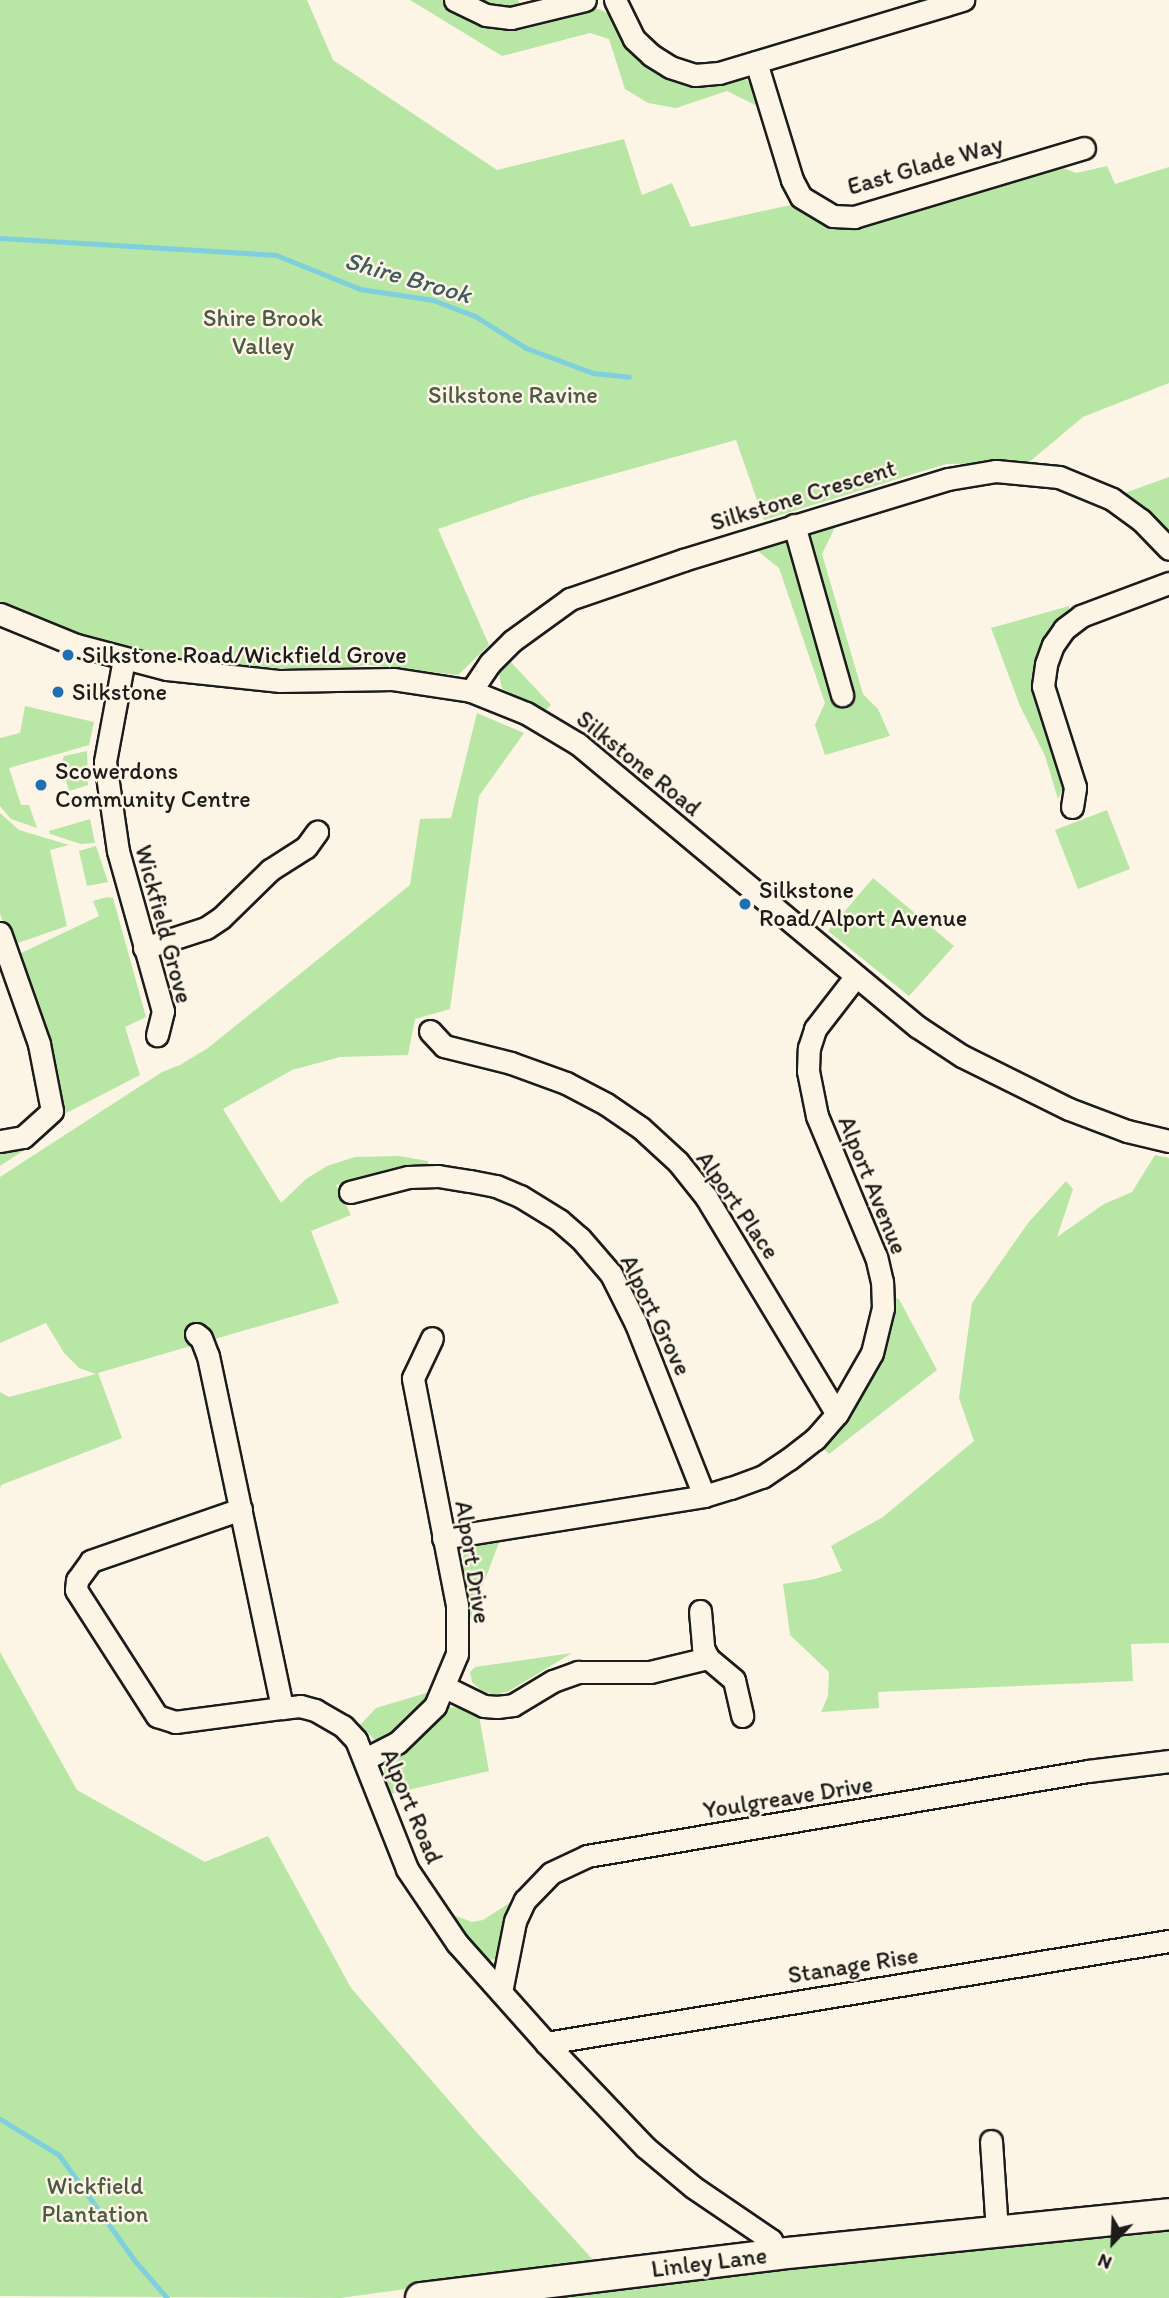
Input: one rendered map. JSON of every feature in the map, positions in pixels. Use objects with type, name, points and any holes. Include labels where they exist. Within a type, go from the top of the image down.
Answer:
[{"type":"street","points":[[455,0],[486,15],[512,18],[585,0]]},
{"type":"street","points":[[615,0],[634,39],[651,55],[670,67],[695,75],[719,73],[756,62],[903,9],[963,0]]},
{"type":"street","name":"East Glade Way","points":[[756,62],[792,180],[801,197],[833,216],[854,217],[1084,148]]},
{"type":"street","name":"Silkstone Crescent","points":[[471,691],[490,663],[512,641],[570,600],[611,583],[948,479],[996,471],[1059,477],[1112,499],[1141,520],[1169,549]]},
{"type":"street","points":[[794,525],[842,695]]},
{"type":"street","points":[[1072,807],[1075,787],[1047,706],[1043,686],[1046,664],[1054,645],[1064,629],[1081,616],[1169,583]]},
{"type":"street","name":"Silkstone Road","points":[[0,614],[44,633],[124,659],[245,679],[387,679],[471,691],[551,725],[578,744],[918,1027],[962,1056],[1013,1083],[1115,1126],[1169,1141]]},
{"type":"street","name":"Wickfield Grove","points":[[124,659],[104,762],[118,851],[163,1011],[158,1035]]},
{"type":"street","points":[[144,948],[214,923],[270,870],[306,847],[317,832]]},
{"type":"street","points":[[0,933],[40,1044],[52,1111],[23,1137],[0,1141]]},
{"type":"street","name":"Alport Avenue","points":[[443,1538],[704,1496],[762,1477],[815,1439],[837,1414],[872,1353],[883,1308],[882,1282],[877,1257],[817,1116],[808,1071],[809,1048],[815,1029],[856,976]]},
{"type":"street","name":"Alport Place","points":[[430,1031],[444,1046],[511,1063],[566,1083],[606,1104],[641,1128],[678,1163],[706,1197],[837,1414]]},
{"type":"street","name":"Alport Grove","points":[[351,1192],[408,1177],[438,1176],[496,1186],[520,1196],[559,1220],[598,1256],[611,1274],[662,1384],[704,1496]]},
{"type":"street","points":[[196,1334],[207,1351],[282,1707]]},
{"type":"street","name":"Alport Drive","points":[[365,1759],[397,1743],[435,1706],[457,1654],[460,1630],[413,1378],[432,1338]]},
{"type":"street","name":"Alport Road","points":[[241,1509],[91,1561],[77,1580],[76,1590],[157,1716],[176,1722],[300,1706],[331,1718],[356,1740],[407,1868],[457,1943],[546,2043],[645,2147],[693,2187],[771,2240],[778,2254]]},
{"type":"street","points":[[700,1611],[703,1648],[708,1658],[734,1680],[741,1716]]},
{"type":"street","points":[[445,1687],[484,1706],[513,1706],[553,1681],[578,1672],[650,1672],[708,1658]]},
{"type":"street","name":"Youlgreave Drive","points":[[501,1992],[515,1921],[525,1900],[551,1873],[587,1856],[1088,1771],[1169,1761]]},
{"type":"street","name":"Stanage Rise","points":[[546,2043],[1169,1941]]},
{"type":"street","points":[[991,2141],[997,2231]]},
{"type":"street","name":"Linley Lane","points":[[421,2298],[778,2254],[1169,2214]]},
{"type":"green space","name":"Shire Brook Valley","points":[[0,0],[307,0],[333,60],[497,170],[624,139],[642,195],[672,183],[691,227],[795,204],[821,221],[846,228],[1061,167],[1076,173],[1107,166],[1115,184],[1169,167],[1169,383],[1083,417],[1028,463],[946,464],[764,520],[736,440],[530,497],[438,529],[489,645],[458,675],[368,665],[315,671],[197,661],[118,645],[55,626],[0,602]]},
{"type":"green space","points":[[410,0],[518,0],[528,25],[585,8],[599,9],[609,14],[622,41],[639,59],[661,72],[747,80],[754,89],[757,106],[727,91],[676,108],[648,103],[625,89],[609,39],[590,33],[502,56]]},
{"type":"green space","points":[[1169,477],[1169,530],[1149,511],[1122,494]]},
{"type":"green space","points":[[836,525],[822,554],[863,694],[878,709],[890,736],[825,755],[815,725],[825,703],[779,568],[758,551]]},
{"type":"green space","points":[[1069,606],[1069,612],[1046,643],[1066,783],[1058,799],[1045,756],[1020,706],[991,628]]},
{"type":"green space","points":[[508,659],[551,705],[545,711],[502,689],[498,669]]},
{"type":"green space","points":[[25,706],[94,722],[89,745],[9,768],[21,805],[29,805],[37,828],[11,819],[0,806],[0,738],[20,733]]},
{"type":"green space","points":[[477,713],[524,733],[479,796],[450,1009],[415,1019],[408,1055],[340,1057],[292,1070],[223,1109],[281,1203],[306,1179],[327,1166],[355,1157],[399,1156],[428,1161],[428,1170],[375,1174],[336,1185],[351,1215],[311,1231],[339,1303],[98,1373],[122,1438],[1,1485],[0,1489],[0,1392],[9,1397],[96,1374],[79,1368],[64,1353],[46,1323],[0,1343],[0,1177],[162,1072],[180,1065],[208,1048],[410,885],[420,819],[451,818]]},
{"type":"green space","points":[[87,751],[88,785],[69,791],[61,764],[64,756]]},
{"type":"green space","points":[[1107,810],[1130,869],[1078,889],[1055,830]]},
{"type":"green space","points":[[0,813],[19,830],[69,845],[50,850],[67,926],[12,945],[0,914]]},
{"type":"green space","points":[[90,819],[95,843],[81,844],[50,834],[49,831]]},
{"type":"green space","points":[[96,846],[108,882],[87,886],[79,851]]},
{"type":"green space","points":[[873,878],[954,946],[909,996],[828,931]]},
{"type":"green space","points":[[113,898],[146,1017],[125,1027],[140,1075],[49,1122],[32,983],[15,956],[99,916],[93,901]]},
{"type":"green space","points":[[42,1133],[44,1137],[0,1166],[0,1142]]},
{"type":"green space","points":[[1155,1155],[1169,1158],[1169,1643],[1131,1644],[1133,1681],[878,1692],[879,1708],[821,1712],[828,1696],[829,1672],[790,1635],[783,1584],[842,1571],[831,1546],[883,1517],[974,1441],[959,1398],[972,1303],[1028,1223],[1066,1181],[1073,1189],[1057,1237],[1104,1204],[1132,1192]]},
{"type":"green space","points":[[893,1297],[899,1299],[937,1370],[829,1454],[822,1447],[865,1393],[878,1362]]},
{"type":"green space","points":[[500,1540],[469,1622],[461,1574],[464,1553],[476,1544]]},
{"type":"green space","name":"Wickfield Plantation","points":[[0,1652],[77,1790],[205,1862],[268,1836],[351,1988],[479,2135],[596,2263],[340,2298],[0,2296]]},
{"type":"green space","points":[[572,1653],[509,1691],[495,1695],[482,1691],[472,1682],[470,1672],[475,1667]]},
{"type":"green space","points":[[433,1691],[420,1711],[385,1740],[375,1740],[360,1725],[376,1708]]},
{"type":"green space","points":[[449,1707],[461,1708],[479,1716],[489,1771],[391,1794],[385,1781],[384,1768],[410,1749]]},
{"type":"green space","points":[[514,1900],[496,1959],[489,1960],[479,1954],[445,1912],[472,1922],[483,1920]]},
{"type":"green space","points":[[1169,2228],[1169,2298],[539,2298],[824,2262]]},
{"type":"waterway","name":"Shire Brook","points":[[0,238],[276,255],[360,289],[433,300],[475,316],[526,348],[593,373],[629,377]]},
{"type":"waterway","name":"Shire Brook","points":[[0,2119],[59,2155],[135,2261],[167,2298]]},
{"type":"place","name":"Silkstone Road/Wickfield Grove","points":[[68,655]]},
{"type":"place","name":"Silkstone","points":[[58,692]]},
{"type":"place","name":"Scowerdons Community Centre","points":[[41,785]]},
{"type":"place","name":"Silkstone Road/Alport Avenue","points":[[745,904]]},
{"type":"park label","name":"Silkstone Ravine","points":[[513,395]]}]
